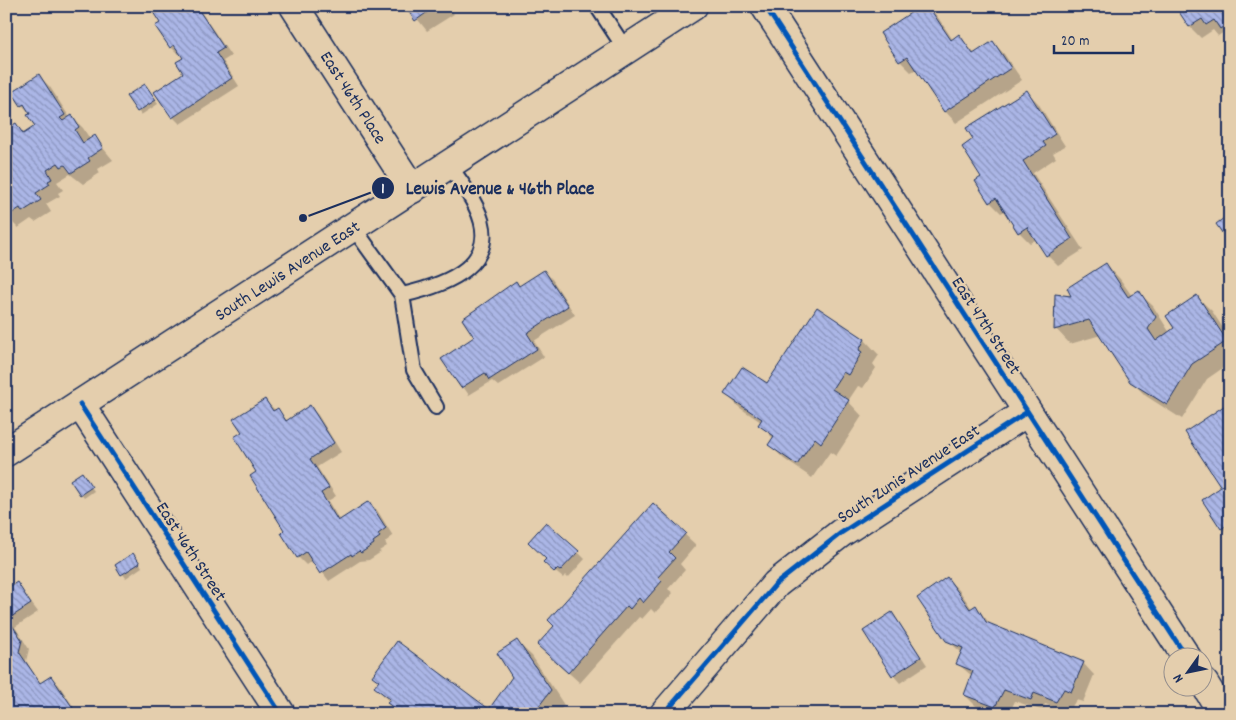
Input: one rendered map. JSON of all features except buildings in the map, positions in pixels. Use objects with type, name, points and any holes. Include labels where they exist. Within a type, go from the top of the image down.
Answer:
[{"type":"street","name":"East 46th Place","points":[[294,6],[412,188]]},
{"type":"street","name":"South Lewis Avenue East","points":[[6,452],[693,6]]},
{"type":"street","name":"East 47th Street","points":[[765,6],[1180,648]]},
{"type":"street","name":"East 46th Street","points":[[80,404],[281,714]]},
{"type":"street","name":"South Zunis Avenue East","points":[[664,714],[776,584],[841,533],[1027,412]]},
{"type":"street","points":[[1213,698],[1223,714]]},
{"type":"lane","points":[[598,6],[626,50]]},
{"type":"lane","points":[[402,295],[430,288],[454,278],[471,265],[480,251],[484,237],[476,206],[449,164]]},
{"type":"lane","points":[[353,227],[402,295],[414,370],[436,407]]},
{"type":"cycle path","points":[[765,6],[1181,648]]},
{"type":"cycle path","points":[[80,404],[281,714]]},
{"type":"cycle path","points":[[664,714],[776,584],[841,533],[1027,412]]},
{"type":"place","name":"Lewis Avenue & 46th Place","points":[[303,218]]}]
